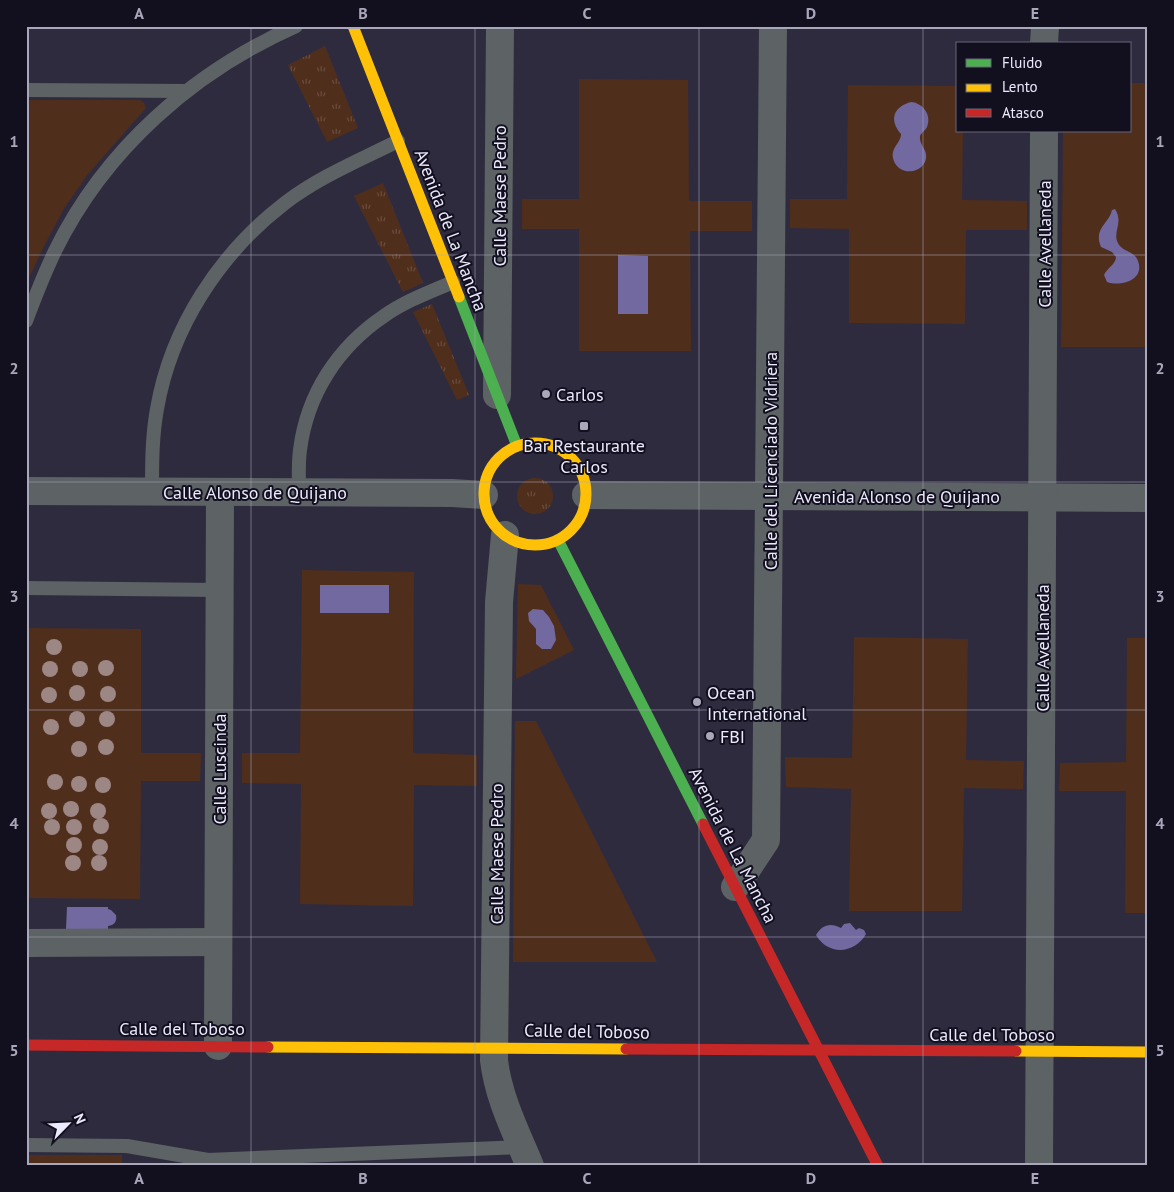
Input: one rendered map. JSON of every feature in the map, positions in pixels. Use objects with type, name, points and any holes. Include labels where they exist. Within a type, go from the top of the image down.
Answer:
[{"type":"main road","name":"Avenida de La Mancha","points":[[353,26],[517,446]]},
{"type":"main road","points":[[534,442],[547,444],[560,449],[571,457],[580,468],[586,495],[584,509],[578,521],[569,532],[558,540],[540,545],[522,543],[505,535],[496,527],[485,507],[485,482],[490,469],[498,458],[517,446],[534,442]]},
{"type":"main road","name":"Avenida de La Mancha","points":[[558,540],[878,1166]]},
{"type":"main road","name":"Calle del Toboso","points":[[26,1045],[1148,1052]]},
{"type":"street","name":"Calle Maese Pedro","points":[[497,395],[500,26]]},
{"type":"street","name":"Calle del Licenciado Vidriera","points":[[735,887],[766,840],[773,26]]},
{"type":"street","points":[[1044,26],[1044,42]]},
{"type":"street","name":"Calle Avellaneda","points":[[1039,1166],[1044,132]]},
{"type":"street","name":"Calle Alonso de Quijano","points":[[26,491],[484,495]]},
{"type":"street","name":"Calle Luscinda","points":[[218,1046],[220,492]]},
{"type":"street","name":"Avenida Alonso de Quijano","points":[[586,495],[1148,498]]},
{"type":"street","name":"Calle Maese Pedro","points":[[505,535],[499,602],[494,1048],[498,1086],[526,1156]]},
{"type":"street","points":[[26,943],[218,942]]},
{"type":"lane","points":[[26,321],[40,284],[76,213],[100,179],[128,145],[158,114],[186,91],[240,54],[296,26]]},
{"type":"lane","points":[[26,90],[186,91]]},
{"type":"lane","points":[[152,492],[152,448],[157,408],[177,342],[186,321],[201,295],[242,241],[286,203],[316,183],[398,141]]},
{"type":"lane","points":[[299,492],[299,452],[304,424],[317,392],[342,352],[363,331],[385,315],[404,304],[453,282]]},
{"type":"lane","points":[[26,588],[219,590]]},
{"type":"lane","points":[[26,1145],[127,1146],[208,1160],[526,1156]]},
{"type":"lane","points":[[190,1166],[208,1160]]},
{"type":"green space","points":[[325,46],[358,128],[327,142],[288,65]]},
{"type":"green space","points":[[579,79],[688,80],[689,201],[752,201],[752,231],[690,231],[691,351],[579,351],[579,229],[522,229],[522,199],[579,199]]},
{"type":"green space","points":[[1132,83],[1143,83],[1148,87],[1148,347],[1061,347],[1063,132],[1132,132]]},
{"type":"green space","points":[[848,85],[956,86],[956,132],[963,132],[962,200],[1027,201],[1027,230],[966,230],[965,324],[849,323],[849,229],[790,228],[790,199],[847,199]]},
{"type":"green space","points":[[26,100],[140,100],[146,108],[88,174],[65,207],[26,284]]},
{"type":"green space","points":[[383,183],[423,283],[403,292],[354,196]]},
{"type":"green space","points":[[432,304],[469,395],[457,400],[413,312]]},
{"type":"green space","points":[[535,478],[548,483],[553,496],[548,509],[535,514],[522,509],[517,496],[522,483]]},
{"type":"green space","points":[[302,570],[414,572],[413,753],[477,755],[477,786],[414,785],[413,906],[300,904],[301,784],[242,783],[242,753],[300,753]]},
{"type":"green space","points":[[518,584],[541,585],[574,650],[516,679]]},
{"type":"green space","points":[[28,628],[141,629],[141,753],[201,753],[200,781],[141,781],[140,899],[29,898],[29,781],[26,781],[26,754],[29,753]]},
{"type":"green space","points":[[854,637],[968,639],[966,760],[1024,761],[1023,789],[964,788],[962,911],[849,911],[851,789],[786,787],[785,757],[852,758]]},
{"type":"green space","points":[[1127,638],[1148,638],[1148,913],[1125,913],[1126,791],[1059,791],[1060,763],[1126,762]]},
{"type":"green space","points":[[515,721],[536,721],[657,962],[513,962]]},
{"type":"green space","points":[[26,1155],[122,1155],[122,1166],[26,1166]]},
{"type":"shaded area","points":[[911,102],[923,107],[927,114],[928,123],[920,136],[926,158],[922,167],[917,170],[907,171],[898,167],[893,158],[893,151],[901,134],[897,129],[894,119],[900,107]]},
{"type":"shaded area","points":[[1115,209],[1118,219],[1116,235],[1118,243],[1136,258],[1139,268],[1135,277],[1119,284],[1107,282],[1104,275],[1115,262],[1116,257],[1112,252],[1101,247],[1099,241],[1100,231],[1112,210]]},
{"type":"shaded area","points":[[618,255],[648,256],[648,314],[618,314]]},
{"type":"shaded area","points":[[320,585],[389,585],[389,613],[320,613]]},
{"type":"shaded area","points":[[533,609],[543,610],[554,626],[556,640],[551,649],[542,649],[536,644],[536,629],[529,621],[528,613]]},
{"type":"shaded area","points":[[67,907],[108,907],[116,915],[116,921],[108,926],[108,929],[66,929]]},
{"type":"shaded area","points":[[850,923],[856,930],[859,928],[864,930],[866,934],[861,941],[849,949],[841,950],[827,947],[816,935],[827,926],[833,925],[841,928],[844,924]]},
{"type":"traffic: fast","points":[[459,297],[517,446]]},
{"type":"traffic: fast","points":[[558,540],[703,824]]},
{"type":"traffic: slow","points":[[353,26],[459,297]]},
{"type":"traffic: slow","points":[[535,443],[554,447],[571,458],[582,475],[586,494],[582,513],[571,530],[554,541],[535,545],[516,541],[499,530],[488,513],[484,494],[488,475],[499,458],[516,447],[535,443]]},
{"type":"traffic: slow","points":[[268,1047],[626,1049]]},
{"type":"traffic: slow","points":[[1016,1051],[1148,1052]]},
{"type":"traffic: jam","points":[[703,824],[878,1166]]},
{"type":"traffic: jam","points":[[26,1045],[268,1047]]},
{"type":"traffic: jam","points":[[626,1049],[1016,1051]]},
{"type":"place","name":"Carlos","points":[[546,394]]},
{"type":"place","name":"Bar Restaurante Carlos","points":[[584,426]]},
{"type":"place","name":"Ocean International","points":[[697,702]]},
{"type":"place","name":"FBI","points":[[710,736]]}]
